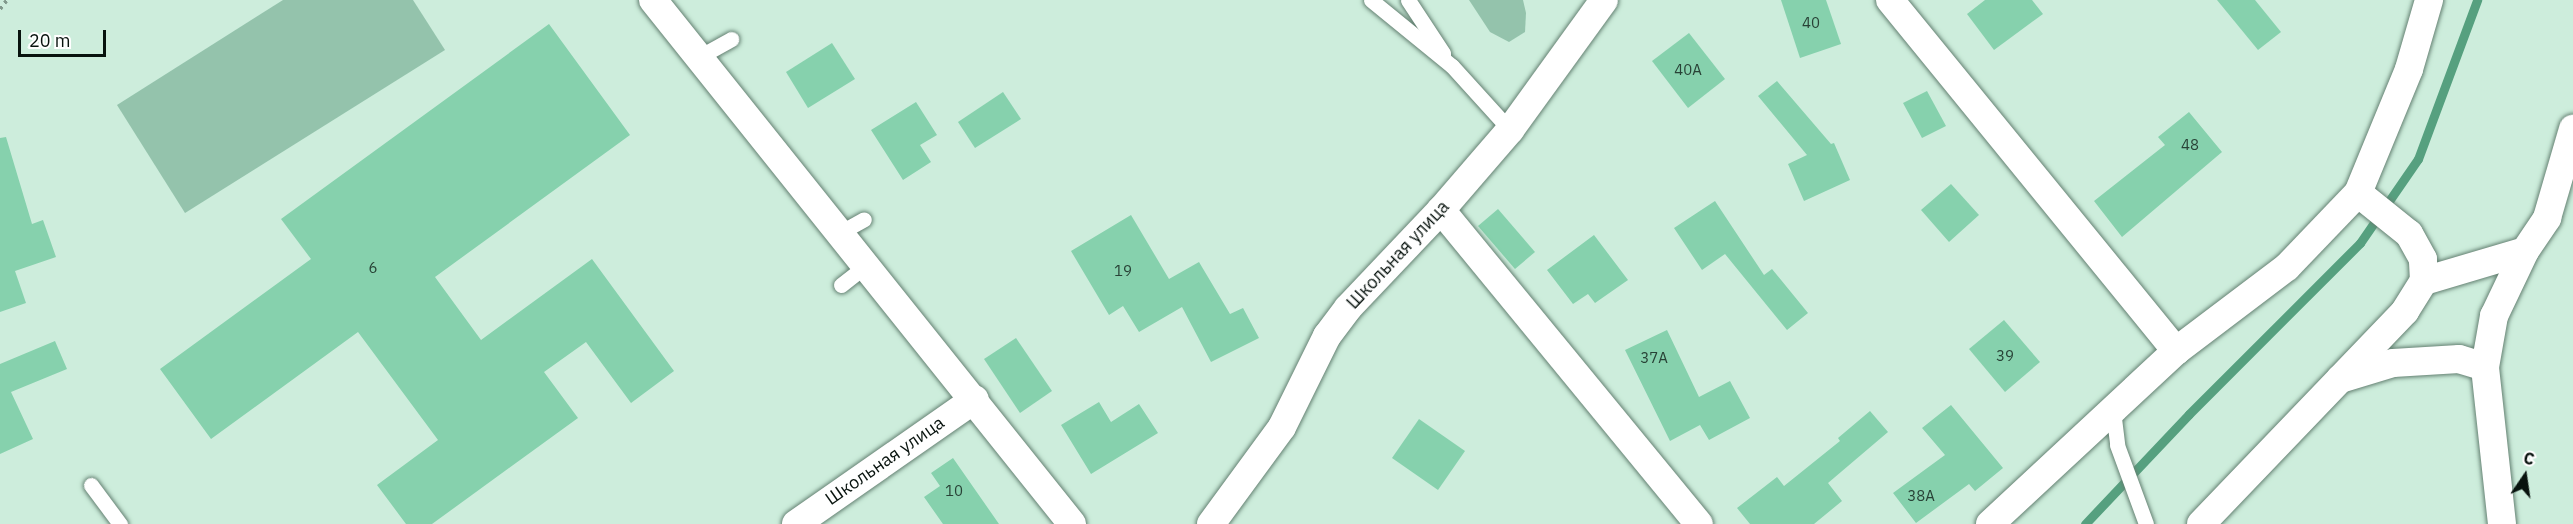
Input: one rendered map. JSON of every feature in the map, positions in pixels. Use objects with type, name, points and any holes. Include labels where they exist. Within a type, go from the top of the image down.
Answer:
[{"type":"street","points":[[653,0],[699,57],[852,226],[867,265],[1072,524]]},
{"type":"street","name":"Школьная улица","points":[[1211,524],[1282,427],[1328,336],[1348,308],[1441,210],[1510,130],[1604,0]]},
{"type":"street","points":[[1890,0],[2176,351]]},
{"type":"street","points":[[1990,524],[2176,351],[2287,267],[2358,193],[2409,69],[2429,0]]},
{"type":"street","points":[[2502,524],[2485,367],[2494,316],[2525,251],[2547,218],[2573,129]]},
{"type":"street","points":[[2201,524],[2405,311],[2424,281],[2423,259],[2409,234],[2358,193]]},
{"type":"street","points":[[1441,210],[1699,524]]},
{"type":"street","points":[[2424,281],[2525,251]]},
{"type":"street","points":[[2339,379],[2393,363],[2459,359],[2485,367]]},
{"type":"street","name":"Школьная улица","points":[[796,524],[975,399]]},
{"type":"lane","points":[[1371,0],[1452,66]]},
{"type":"lane","points":[[1408,0],[1452,66],[1510,130]]},
{"type":"lane","points":[[699,57],[731,39]]},
{"type":"lane","points":[[841,285],[867,265]]},
{"type":"lane","points":[[2113,410],[2117,445],[2146,524]]},
{"type":"lane","points":[[91,485],[120,524]]},
{"type":"path","points":[[0,9],[8,0]]},
{"type":"green space","points":[[283,0],[413,0],[445,50],[185,213],[117,105]]},
{"type":"green space","points":[[1469,0],[1523,0],[1526,13],[1525,32],[1509,42],[1490,32]]},
{"type":"building","points":[[1781,0],[1826,0],[1841,44],[1800,58]]},
{"type":"building","points":[[1985,0],[2032,0],[2043,14],[1994,50],[1967,14]]},
{"type":"building","points":[[2217,0],[2255,0],[2281,32],[2258,50]]},
{"type":"building","points":[[549,24],[630,135],[435,277],[481,340],[592,259],[674,371],[631,403],[586,342],[544,372],[578,418],[432,524],[406,524],[377,485],[438,440],[358,332],[211,439],[160,369],[311,259],[281,219]]},
{"type":"building","points":[[1689,33],[1725,79],[1688,108],[1652,61]]},
{"type":"building","points":[[832,43],[855,79],[808,108],[786,72]]},
{"type":"building","points":[[1777,81],[1831,144],[1834,143],[1850,180],[1804,201],[1788,164],[1807,155],[1758,96]]},
{"type":"building","points":[[1927,91],[1946,126],[1922,138],[1903,103]]},
{"type":"building","points":[[1003,92],[1021,119],[975,148],[958,122]]},
{"type":"building","points":[[916,102],[937,135],[920,145],[931,162],[903,180],[871,130]]},
{"type":"building","points":[[2189,112],[2222,152],[2122,237],[2094,201],[2165,145],[2158,137]]},
{"type":"building","points":[[6,137],[32,224],[43,220],[56,257],[15,271],[26,303],[0,312],[0,138]]},
{"type":"building","points":[[1951,184],[1979,215],[1949,242],[1921,210]]},
{"type":"building","points":[[1715,201],[1764,275],[1772,269],[1808,313],[1787,330],[1725,254],[1702,270],[1674,228]]},
{"type":"building","points":[[1498,209],[1535,252],[1515,269],[1478,226]]},
{"type":"building","points":[[1131,215],[1169,279],[1199,262],[1230,314],[1243,308],[1259,338],[1211,362],[1182,307],[1139,332],[1123,306],[1109,315],[1071,251]]},
{"type":"building","points":[[1594,235],[1628,280],[1595,303],[1588,294],[1573,304],[1547,270]]},
{"type":"building","points":[[2004,320],[2040,362],[2005,392],[1969,349]]},
{"type":"building","points":[[1667,330],[1699,397],[1730,381],[1750,418],[1709,440],[1700,425],[1670,441],[1625,350]]},
{"type":"building","points":[[1016,338],[1052,391],[1020,413],[984,359]]},
{"type":"building","points":[[55,341],[67,369],[11,392],[33,439],[0,454],[0,364]]},
{"type":"building","points":[[1099,402],[1111,422],[1139,404],[1158,433],[1091,474],[1061,425]]},
{"type":"building","points":[[1951,405],[2003,468],[1975,491],[1969,484],[1916,523],[1893,493],[1945,455],[1922,428]]},
{"type":"building","points":[[1870,411],[1888,432],[1828,483],[1842,501],[1814,524],[1750,524],[1737,508],[1777,477],[1784,486],[1840,441],[1838,438]]},
{"type":"building","points":[[1419,419],[1465,451],[1438,490],[1392,458]]},
{"type":"building","points":[[953,458],[999,524],[943,524],[924,497],[940,486],[931,473]]},
{"type":"waterway","points":[[2085,524],[2189,414],[2360,243],[2418,159],[2477,0]]}]
